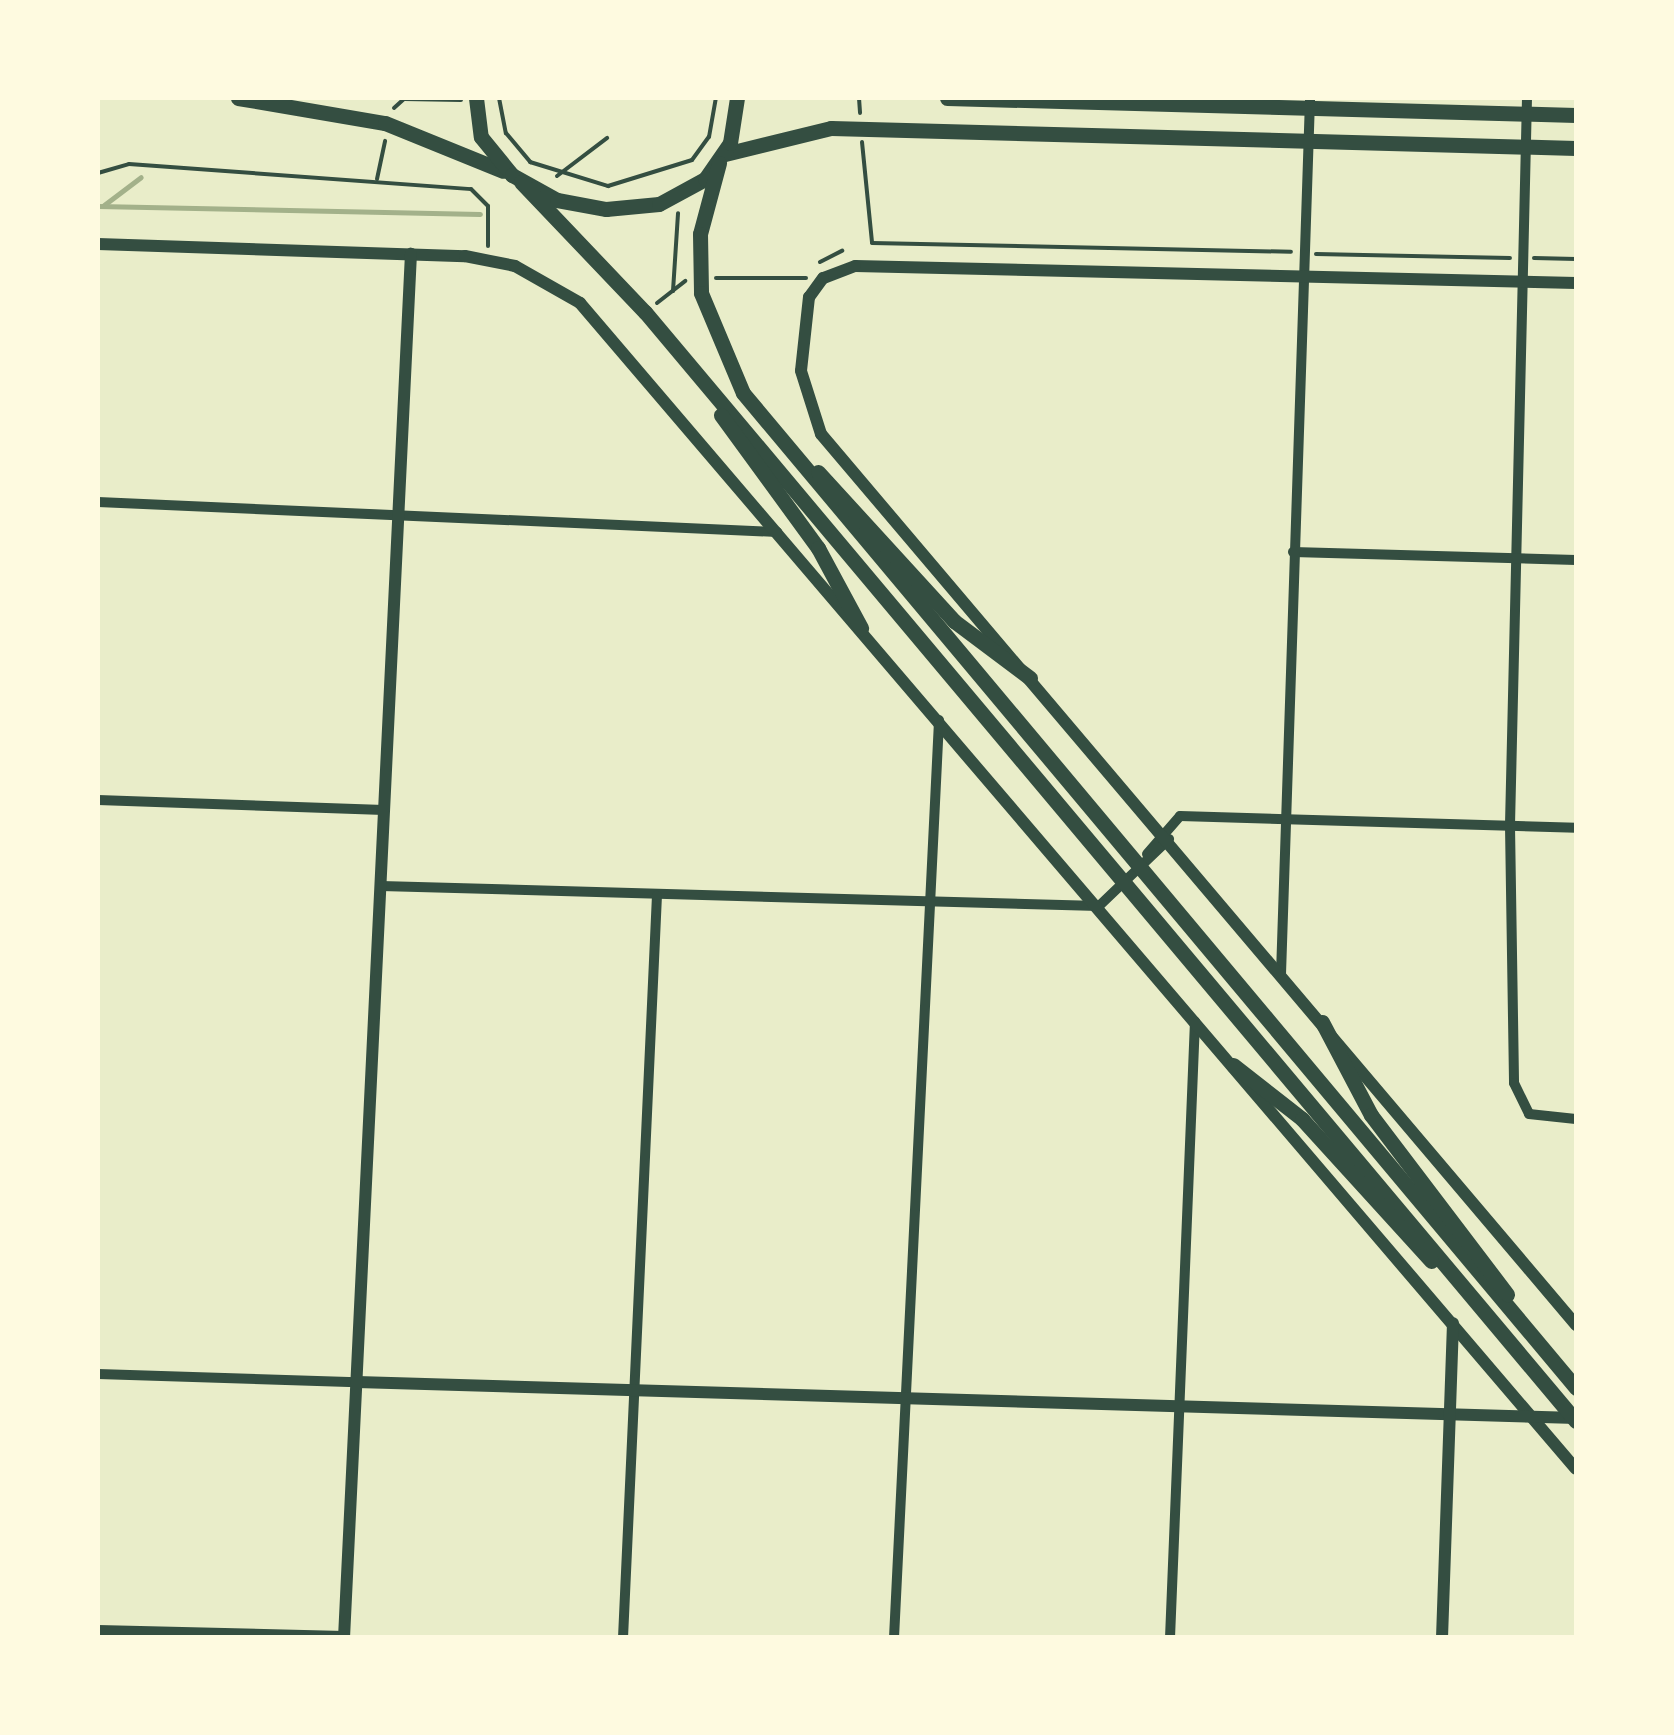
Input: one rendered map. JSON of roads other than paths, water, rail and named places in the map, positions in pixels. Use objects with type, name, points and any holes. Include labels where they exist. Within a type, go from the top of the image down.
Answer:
[{"type":"main road","points":[[238,98],[385,123],[581,206],[634,208],[689,192],[722,158],[822,128],[1576,148]]},
{"type":"main road","points":[[737,98],[700,234],[704,309],[726,366],[774,432],[1576,1388]]},
{"type":"main road","points":[[947,98],[1527,106],[1576,116]]},
{"type":"main road","points":[[476,99],[480,137],[692,368],[1576,1419]]},
{"type":"main road","points":[[692,368],[818,548],[861,628]]},
{"type":"main road","points":[[774,432],[954,620],[1030,678]]},
{"type":"main road","points":[[1322,1022],[1371,1115],[1486,1259],[1526,1328]]},
{"type":"main road","points":[[1232,1066],[1296,1113],[1485,1312]]},
{"type":"street","points":[[1281,974],[1301,276],[1310,103]]},
{"type":"street","points":[[1527,106],[1510,826],[1514,1083],[1523,1110],[1576,1119]]},
{"type":"street","points":[[98,244],[411,254],[506,263],[580,302],[1576,1469]]},
{"type":"street","points":[[98,1630],[344,1637],[411,254]]},
{"type":"street","points":[[1576,283],[861,266],[818,283],[802,324],[810,418],[1576,1325]]},
{"type":"street","points":[[98,502],[778,532]]},
{"type":"street","points":[[1293,552],[1576,560]]},
{"type":"street","points":[[894,1638],[939,720]]},
{"type":"street","points":[[98,800],[384,810]]},
{"type":"street","points":[[381,886],[930,906],[1099,906],[1139,868],[1177,816],[1576,828]]},
{"type":"street","points":[[623,1638],[657,896]]},
{"type":"street","points":[[1170,1638],[1196,1022]]},
{"type":"street","points":[[1442,1638],[1452,1324]]},
{"type":"street","points":[[98,1374],[1536,1421],[1576,1419]]},
{"type":"waterway","points":[[104,205],[141,177]]},
{"type":"waterway","points":[[98,206],[480,214]]}]
